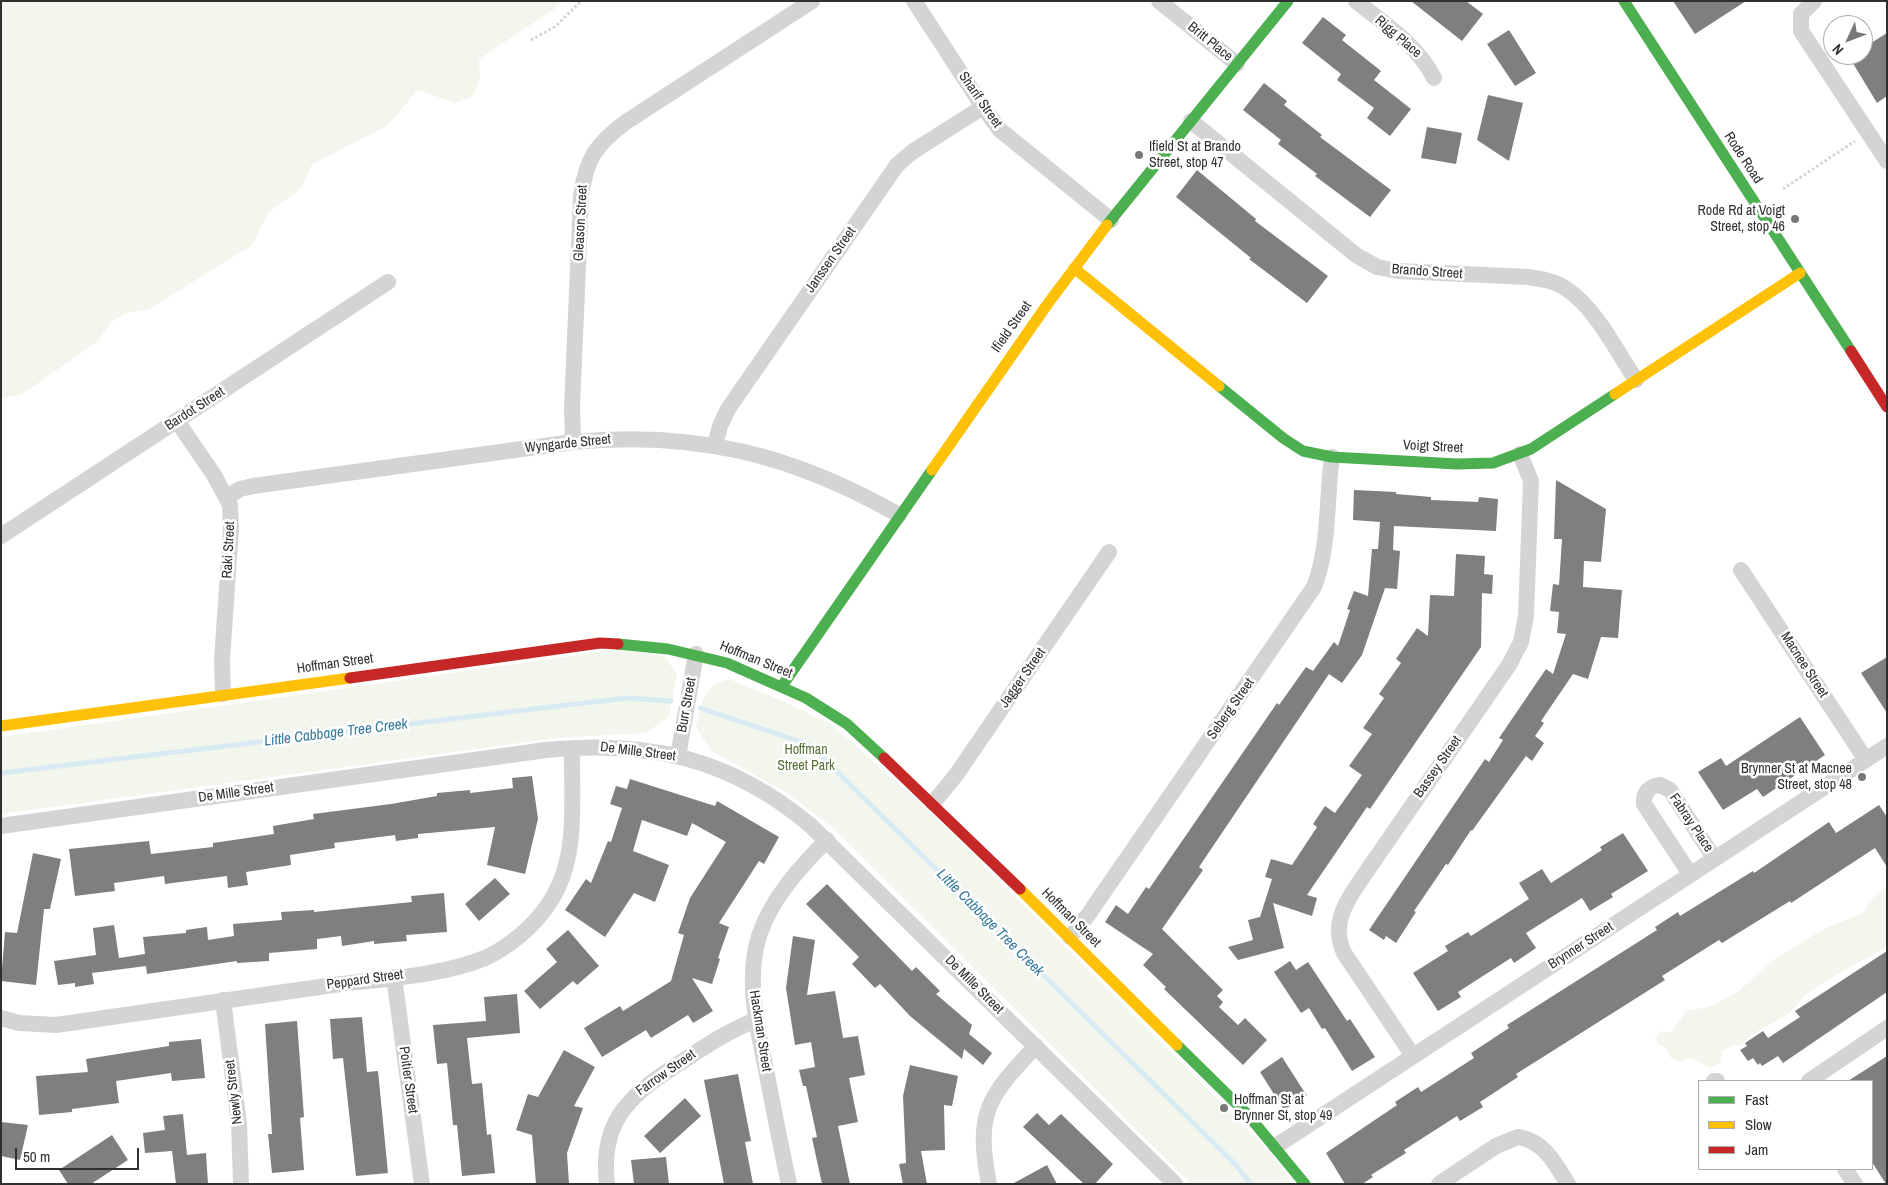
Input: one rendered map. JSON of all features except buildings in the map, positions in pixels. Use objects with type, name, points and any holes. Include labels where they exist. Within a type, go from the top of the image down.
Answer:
[{"type":"street","name":"Gleason Street","points":[[573,442],[572,408],[581,196],[584,177],[594,152],[603,141],[626,122],[812,1]]},
{"type":"street","name":"Sharif Street","points":[[914,1],[983,107],[1010,139],[1111,220]]},
{"type":"street","name":"Britt Place","points":[[1159,1],[1237,64]]},
{"type":"street","name":"Ifield Street","points":[[782,686],[1074,268],[1288,1]]},
{"type":"street","name":"Rigg Place","points":[[1356,1],[1416,50],[1427,64],[1434,78]]},
{"type":"street","name":"Rode Road","points":[[1624,1],[1887,407]]},
{"type":"street","points":[[1814,1],[1801,14],[1802,31],[1887,161]]},
{"type":"street","name":"Janssen Street","points":[[716,445],[720,426],[728,409],[897,165],[912,152],[983,107]]},
{"type":"street","name":"Brando Street","points":[[1191,121],[1356,255],[1377,267],[1398,271],[1528,277],[1545,279],[1567,289],[1584,303],[1636,380]]},
{"type":"street","name":"Voigt Street","points":[[1074,268],[1288,442],[1312,454],[1332,457],[1475,464],[1493,463],[1520,454],[1543,442],[1800,273]]},
{"type":"street","name":"Bardot Street","points":[[1,536],[388,282]]},
{"type":"street","name":"Raki Street","points":[[177,421],[227,497],[231,528],[222,660],[223,694]]},
{"type":"street","name":"Wyngarde Street","points":[[227,497],[240,489],[253,486],[573,442],[613,439],[716,445],[749,452],[813,472],[861,493],[900,515]]},
{"type":"street","name":"Bassey Street","points":[[1413,1056],[1344,953],[1339,936],[1340,917],[1354,889],[1509,665],[1521,642],[1526,616],[1531,481],[1530,474],[1520,454]]},
{"type":"street","name":"Seberg Street","points":[[1070,937],[1088,915],[1314,587],[1325,547],[1327,492],[1332,457]]},
{"type":"street","name":"Jagger Street","points":[[933,802],[956,775],[1109,552]]},
{"type":"street","name":"Macnee Street","points":[[1741,570],[1866,760]]},
{"type":"street","name":"Hoffman Street","points":[[1,726],[600,643],[631,644],[696,654],[728,663],[782,686],[820,706],[847,724],[933,802],[1070,937],[1276,1146],[1305,1184]]},
{"type":"street","name":"Burr Street","points":[[678,756],[696,654]]},
{"type":"street","name":"Brynner Street","points":[[1276,1146],[1887,746]]},
{"type":"street","name":"De Mille Street","points":[[2,830],[572,748],[623,747],[678,756],[708,765],[766,792],[791,809],[827,840],[1175,1184]]},
{"type":"street","name":"Peppard Street","points":[[1,1018],[19,1022],[56,1025],[451,968],[486,957],[508,944],[540,916],[558,889],[568,858],[572,834],[572,748]]},
{"type":"street","name":"Fabray Place","points":[[1690,874],[1644,804],[1645,794],[1651,787],[1660,785],[1670,790],[1714,858]]},
{"type":"street","name":"Hackman Street","points":[[789,1184],[756,1020],[753,972],[760,935],[774,903],[785,887],[827,840]]},
{"type":"street","name":"Poitier Street","points":[[394,977],[422,1184]]},
{"type":"street","name":"Newly Street","points":[[223,1000],[239,1124],[241,1184]]},
{"type":"street","name":"Farrow Street","points":[[607,1184],[605,1158],[608,1141],[612,1128],[629,1100],[654,1080],[725,1033],[756,1020]]},
{"type":"street","points":[[1810,1080],[1887,1028]]},
{"type":"street","points":[[989,1184],[982,1145],[984,1121],[988,1107],[1001,1085],[1036,1046]]},
{"type":"street","points":[[1439,1184],[1496,1146],[1518,1137],[1533,1141],[1543,1148],[1568,1184]]},
{"type":"street","points":[[1846,1170],[1855,1184]]},
{"type":"path","points":[[531,40],[556,26],[580,1]]},
{"type":"path","points":[[1783,189],[1868,132]]},
{"type":"green space","points":[[1,1],[561,1],[553,10],[479,59],[480,77],[473,96],[455,103],[418,90],[387,126],[312,164],[302,188],[268,213],[252,245],[148,310],[129,312],[111,322],[98,341],[21,395],[1,398]]},
{"type":"green space","points":[[620,649],[664,656],[677,674],[669,716],[646,733],[556,738],[1,814],[1,737]]},
{"type":"green space","name":"Hoffman Street Park","points":[[729,679],[783,701],[832,725],[925,807],[1271,1153],[1292,1184],[1191,1184],[833,828],[788,794],[711,750],[696,728],[702,703],[704,697],[713,686]]},
{"type":"green space","points":[[1887,886],[1887,946],[1817,987],[1805,996],[1789,1013],[1752,1035],[1741,1046],[1732,1045],[1722,1052],[1721,1062],[1710,1068],[1688,1057],[1681,1062],[1670,1057],[1666,1048],[1658,1044],[1655,1037],[1661,1031],[1671,1033],[1686,1011],[1709,1007],[1739,991],[1773,960],[1822,930],[1865,912],[1868,903]]},
{"type":"waterway","name":"Little Cabbage Tree Creek","points":[[1,773],[626,698],[671,701]]},
{"type":"waterway","name":"Little Cabbage Tree Creek","points":[[700,708],[810,745],[1236,1165],[1251,1184]]},
{"type":"traffic: fast","points":[[1107,225],[1288,1]]},
{"type":"traffic: fast","points":[[1624,1],[1851,351]]},
{"type":"traffic: fast","points":[[1219,386],[1283,438],[1303,451],[1332,457],[1457,464],[1493,463],[1531,449],[1615,394]]},
{"type":"traffic: fast","points":[[782,686],[932,470]]},
{"type":"traffic: fast","points":[[618,644],[668,649],[727,663],[806,698],[847,724],[884,758]]},
{"type":"traffic: fast","points":[[1177,1045],[1248,1115],[1305,1184]]},
{"type":"traffic: slow","points":[[932,470],[1049,302],[1107,225]]},
{"type":"traffic: slow","points":[[1074,268],[1219,386]]},
{"type":"traffic: slow","points":[[1615,394],[1800,273]]},
{"type":"traffic: slow","points":[[1,726],[350,678]]},
{"type":"traffic: slow","points":[[1020,889],[1177,1045]]},
{"type":"traffic: jam","points":[[1851,351],[1887,407]]},
{"type":"traffic: jam","points":[[350,678],[600,643],[618,644]]},
{"type":"traffic: jam","points":[[884,758],[1020,889]]},
{"type":"place","name":"Ifield St at Brando Street, stop 47","points":[[1139,155]]},
{"type":"place","name":"Rode Rd at Voigt Street, stop 46","points":[[1795,219]]},
{"type":"place","name":"Brynner St at Macnee Street, stop 48","points":[[1862,777]]},
{"type":"place","name":"Hoffman St at Brynner St, stop 49","points":[[1224,1108]]}]
